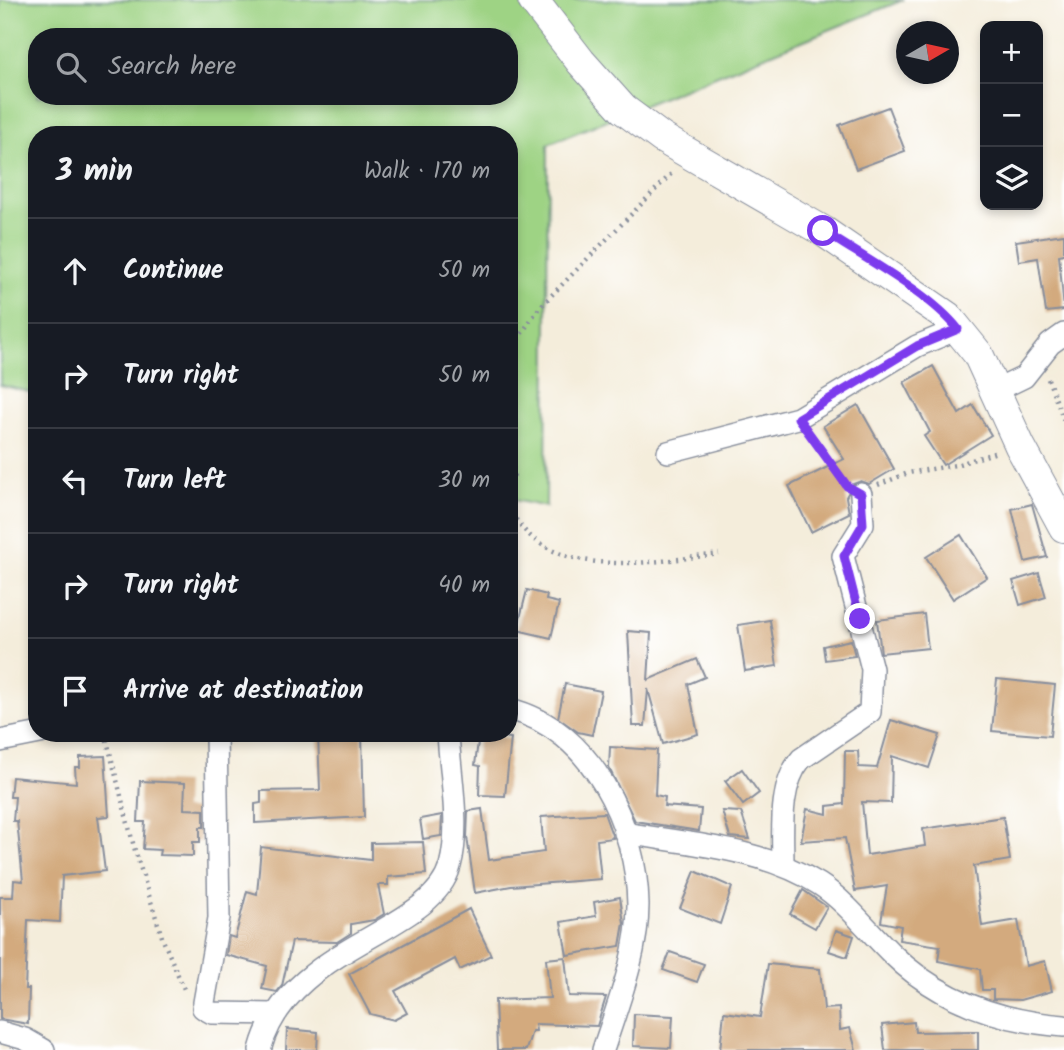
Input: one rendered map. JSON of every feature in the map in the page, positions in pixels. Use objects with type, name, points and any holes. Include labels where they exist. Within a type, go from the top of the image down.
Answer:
[{"type":"main road","points":[[533,0],[580,62],[622,109],[688,153],[823,231],[923,297],[948,317],[978,354],[1020,446],[1064,527]]},
{"type":"street","points":[[668,452],[798,418],[917,346],[958,329]]},
{"type":"street","points":[[995,391],[1024,377],[1049,344],[1064,334]]},
{"type":"street","points":[[783,865],[783,822],[792,769],[801,759],[870,712],[872,669],[844,556],[863,524],[861,494]]},
{"type":"street","points":[[518,713],[549,727],[572,743],[588,761],[615,804],[625,832],[635,874],[638,906],[634,944],[603,1050]]},
{"type":"street","points":[[0,741],[28,735]]},
{"type":"street","points":[[216,742],[219,918],[202,1008],[212,1013],[274,1014]]},
{"type":"street","points":[[260,1050],[274,1014],[292,991],[315,970],[418,908],[450,870],[455,845],[449,742]]},
{"type":"street","points":[[625,832],[758,856],[783,865],[819,885],[841,902],[894,956],[927,984],[957,1001],[989,1014],[1064,1026]]},
{"type":"street","points":[[0,1032],[25,1039],[44,1050]]},
{"type":"path","points":[[518,338],[562,282],[652,196],[688,153]]},
{"type":"path","points":[[1040,356],[1064,421]]},
{"type":"path","points":[[798,418],[847,486],[861,494],[884,481],[908,473],[956,465],[1020,446]]},
{"type":"path","points":[[518,520],[527,532],[555,554],[617,562],[719,554]]},
{"type":"path","points":[[108,742],[163,940],[179,981],[188,996],[202,1008]]},
{"type":"green space","points":[[0,0],[903,0],[548,144],[546,507],[518,501],[518,126],[28,126],[28,392],[0,385]]},
{"type":"building","points":[[888,107],[905,151],[856,169],[839,125]]},
{"type":"building","points":[[1064,234],[1064,254],[1059,255],[1064,310],[1046,312],[1038,258],[1019,261],[1016,241]]},
{"type":"building","points":[[933,366],[959,414],[973,405],[991,435],[943,465],[924,436],[930,432],[904,382]]},
{"type":"building","points":[[858,405],[894,469],[869,484],[861,481],[853,484],[846,497],[849,513],[811,532],[789,486],[844,459],[823,426]]},
{"type":"building","points":[[1032,504],[1047,557],[1025,562],[1012,509]]},
{"type":"building","points":[[961,535],[987,577],[953,599],[926,557]]},
{"type":"building","points":[[1039,573],[1046,597],[1020,605],[1013,581]]},
{"type":"building","points":[[527,590],[547,595],[546,600],[559,603],[551,638],[518,630]]},
{"type":"building","points":[[924,614],[928,648],[881,653],[877,620]]},
{"type":"building","points":[[770,620],[777,666],[745,671],[738,625]]},
{"type":"building","points":[[628,631],[651,633],[648,680],[697,659],[705,677],[688,684],[698,734],[663,744],[648,689],[645,726],[633,726]]},
{"type":"building","points":[[851,640],[855,656],[825,660],[823,646]]},
{"type":"building","points":[[997,679],[1055,685],[1050,736],[992,731]]},
{"type":"building","points":[[565,684],[601,691],[592,735],[578,732],[558,718]]},
{"type":"building","points":[[891,720],[940,735],[929,768],[892,756],[891,803],[862,802],[867,855],[925,846],[923,829],[1003,817],[1010,860],[974,866],[982,926],[1018,920],[1026,966],[1045,961],[1052,991],[1020,1000],[993,999],[993,990],[982,990],[980,969],[938,961],[940,946],[899,940],[901,926],[881,922],[887,886],[855,891],[845,838],[801,841],[807,809],[827,814],[827,806],[844,804],[845,751],[858,751],[859,767],[877,768]]},
{"type":"building","points":[[318,742],[362,742],[364,817],[255,823],[255,804],[261,803],[261,791],[320,790]]},
{"type":"building","points":[[478,742],[511,742],[505,796],[479,795],[480,766],[475,765]]},
{"type":"building","points":[[610,747],[657,750],[655,795],[665,797],[664,806],[701,809],[699,831],[635,821],[609,768]]},
{"type":"building","points":[[105,756],[109,816],[98,817],[105,871],[62,876],[60,922],[28,920],[25,989],[29,989],[28,1024],[0,1019],[0,897],[13,897],[14,880],[23,881],[17,821],[13,821],[15,797],[10,797],[12,777],[76,783],[75,767],[80,767],[80,757]]},
{"type":"building","points":[[742,769],[759,793],[743,805],[725,781]]},
{"type":"building","points":[[140,781],[185,783],[184,809],[204,810],[204,827],[200,827],[200,842],[193,842],[193,856],[159,855],[160,850],[143,849],[145,822],[138,822]]},
{"type":"building","points":[[482,809],[489,860],[544,852],[541,817],[604,813],[613,838],[597,840],[601,879],[511,886],[475,893],[467,837],[468,811]]},
{"type":"building","points":[[722,811],[741,812],[750,839],[730,837]]},
{"type":"building","points":[[442,815],[441,836],[423,839],[420,819]]},
{"type":"building","points":[[423,842],[426,874],[388,877],[388,885],[378,885],[384,914],[374,920],[351,924],[351,933],[337,942],[292,941],[282,986],[277,992],[262,989],[267,966],[226,955],[229,936],[235,938],[247,891],[257,894],[261,847],[371,860],[371,843]]},
{"type":"building","points":[[695,871],[732,887],[720,924],[680,908]]},
{"type":"building","points":[[803,890],[827,907],[815,928],[790,914]]},
{"type":"building","points":[[620,897],[624,923],[620,946],[567,955],[561,922],[596,916],[594,902]]},
{"type":"building","points":[[469,909],[491,955],[460,970],[455,959],[395,991],[407,1013],[394,1020],[370,1014],[349,974]]},
{"type":"building","points":[[836,930],[854,936],[847,957],[829,951]]},
{"type":"building","points":[[670,952],[704,964],[697,982],[663,970]]},
{"type":"building","points":[[565,957],[569,996],[606,997],[597,1026],[535,1024],[536,1031],[532,1031],[526,1050],[497,1050],[495,1000],[550,998],[546,959]]},
{"type":"building","points":[[768,964],[820,969],[824,1009],[839,1008],[840,1030],[850,1028],[856,1050],[720,1050],[724,1012],[760,1017]]},
{"type":"building","points":[[634,1014],[673,1016],[671,1048],[633,1046]]},
{"type":"building","points":[[914,1022],[915,1032],[978,1031],[978,1050],[885,1050],[882,1025]]},
{"type":"building","points":[[287,1029],[318,1032],[317,1050],[286,1050]]},
{"type":"route","points":[[823,231],[923,297],[948,317],[958,329],[890,361],[844,392],[798,418],[847,486],[861,494],[863,524],[844,556],[851,594],[860,619]]}]
